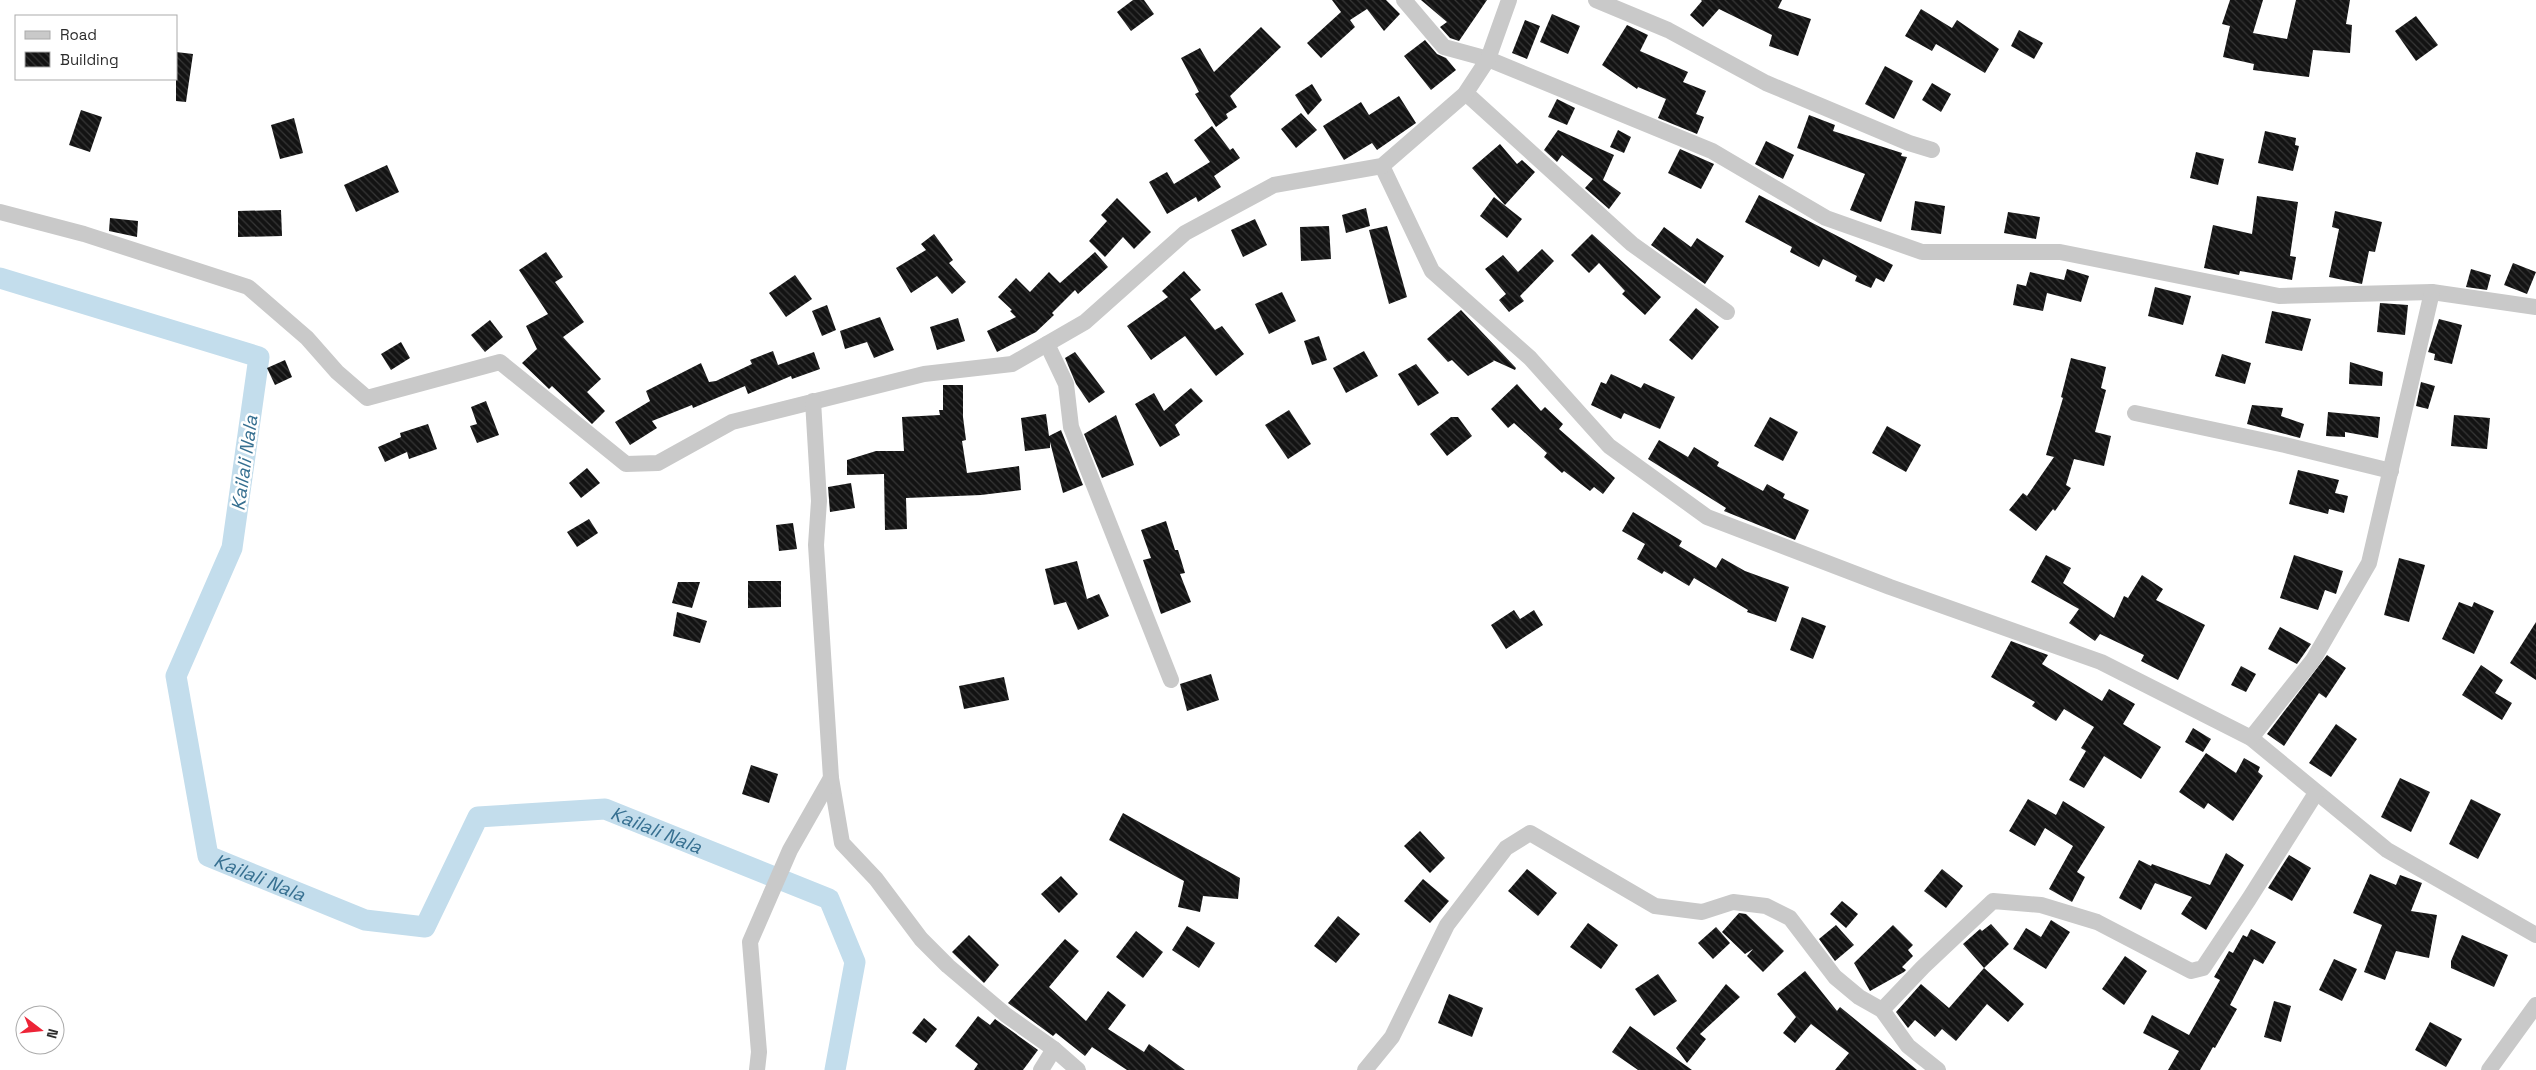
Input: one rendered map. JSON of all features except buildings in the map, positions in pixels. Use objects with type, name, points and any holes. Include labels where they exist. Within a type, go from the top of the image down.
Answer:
[{"type":"street","points":[[1404,0],[1444,47],[1488,59],[1712,151],[1826,218],[1922,252],[2060,252],[2279,296],[2432,292],[2536,307]]},
{"type":"street","points":[[0,212],[84,234],[248,287],[307,338],[337,372],[367,398],[500,362],[626,464],[658,463],[732,422],[924,374],[1012,364],[1085,322],[1185,234],[1274,185],[1382,166],[1465,94],[1488,59],[1509,0]]},
{"type":"street","points":[[1596,0],[1668,30],[1766,84],[1909,143],[1932,150]]},
{"type":"street","points":[[1465,94],[1632,244],[1727,312]]},
{"type":"street","points":[[1382,166],[1432,271],[1530,358],[1610,446],[1707,517],[1890,587],[2101,662],[2251,738],[2387,850],[2536,935]]},
{"type":"street","points":[[2251,738],[2313,660],[2369,563],[2432,292]]},
{"type":"street","points":[[1047,344],[1066,384],[1071,427],[1170,680]]},
{"type":"street","points":[[813,401],[819,501],[816,545],[831,778],[842,843],[876,879],[921,938],[948,966],[1006,1016],[1054,1049],[1078,1070]]},
{"type":"street","points":[[2135,413],[2285,445],[2391,471]]},
{"type":"street","points":[[757,1070],[759,1052],[750,942],[790,850],[831,778]]},
{"type":"street","points":[[1882,1010],[1923,967],[1993,901],[2041,905],[2097,922],[2192,971],[2203,968],[2316,793]]},
{"type":"street","points":[[1365,1070],[1392,1037],[1447,926],[1506,848],[1530,833],[1655,906],[1702,912],[1734,902],[1766,906],[1790,918],[1835,977],[1859,997],[1882,1010],[1908,1046],[1938,1070]]},
{"type":"street","points":[[2489,1070],[2536,1006]]},
{"type":"street","points":[[1041,1070],[1054,1049]]},
{"type":"waterway","name":"Kailali Nala","points":[[0,278],[259,357],[232,548],[176,676],[208,856],[365,920],[425,927],[478,817],[605,809],[829,899],[855,962],[835,1070]]}]
